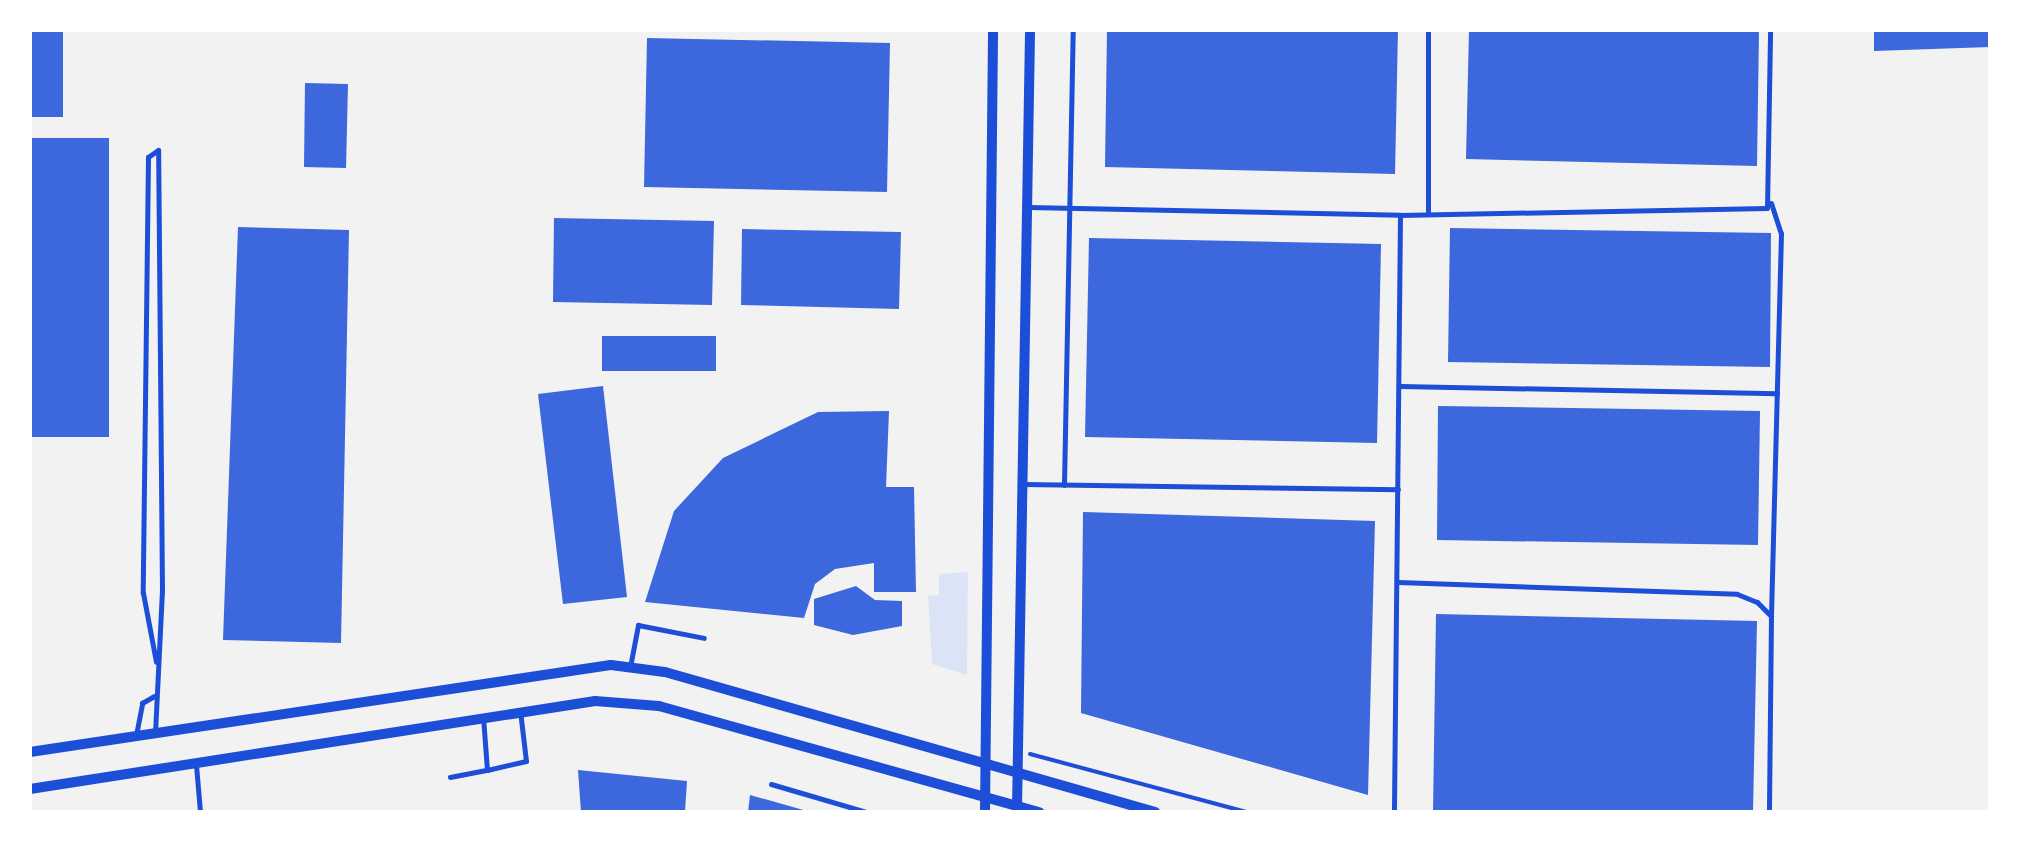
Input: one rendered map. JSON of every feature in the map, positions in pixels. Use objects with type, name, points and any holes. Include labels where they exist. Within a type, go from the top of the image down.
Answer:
[{"type":"street","points":[[984,812],[988,765],[993,30]]},
{"type":"street","points":[[1018,809],[1030,30]]},
{"type":"street","points":[[30,752],[550,671],[630,668],[1155,812]]},
{"type":"street","points":[[30,789],[520,709],[659,706],[1018,809],[1040,812]]},
{"type":"lane","points":[[1064,485],[1073,30]]},
{"type":"lane","points":[[1428,30],[1428,214]]},
{"type":"lane","points":[[1769,812],[1780,233],[1770,200],[1770,30]]},
{"type":"lane","points":[[155,733],[165,218],[158,150],[148,157],[143,593],[156,662]]},
{"type":"lane","points":[[1028,207],[1400,215],[1760,212],[1770,200]]},
{"type":"lane","points":[[1394,812],[1400,215]]},
{"type":"lane","points":[[1399,386],[1776,393]]},
{"type":"lane","points":[[1023,484],[1398,489]]},
{"type":"lane","points":[[1398,582],[1737,594],[1771,616]]},
{"type":"lane","points":[[630,668],[638,625],[704,638]]},
{"type":"lane","points":[[136,736],[142,704],[157,696]]},
{"type":"lane","points":[[450,777],[526,761],[520,709]]},
{"type":"lane","points":[[483,716],[487,770]]},
{"type":"lane","points":[[196,762],[198,812]]},
{"type":"lane","points":[[771,784],[866,812]]},
{"type":"path","points":[[1021,752],[1247,812]]},
{"type":"shaded area","points":[[968,572],[967,675],[932,664],[928,596],[939,595],[939,574]]},
{"type":"building","points":[[1107,30],[1398,30],[1395,174],[1105,167]]},
{"type":"building","points":[[1469,30],[1759,30],[1757,166],[1466,159]]},
{"type":"building","points":[[1874,30],[1990,30],[1990,47],[1874,51]]},
{"type":"building","points":[[30,31],[63,31],[63,117],[30,117]]},
{"type":"building","points":[[647,38],[890,43],[887,192],[644,187]]},
{"type":"building","points":[[305,83],[348,84],[346,168],[304,167]]},
{"type":"building","points":[[30,138],[109,138],[109,437],[30,437]]},
{"type":"building","points":[[554,218],[714,221],[712,305],[553,302]]},
{"type":"building","points":[[238,227],[349,230],[341,643],[223,640]]},
{"type":"building","points":[[1450,228],[1771,233],[1770,367],[1448,362]]},
{"type":"building","points":[[742,229],[901,232],[899,309],[741,305]]},
{"type":"building","points":[[1089,238],[1381,244],[1377,443],[1085,437]]},
{"type":"building","points":[[602,336],[716,336],[716,371],[602,371]]},
{"type":"building","points":[[603,386],[627,597],[563,604],[538,394]]},
{"type":"building","points":[[1438,406],[1760,411],[1758,545],[1437,540]]},
{"type":"building","points":[[889,411],[886,487],[914,487],[916,592],[874,592],[874,563],[835,569],[815,584],[804,618],[645,602],[674,511],[723,458],[818,412]]},
{"type":"building","points":[[1083,512],[1375,521],[1368,795],[1081,713]]},
{"type":"building","points":[[856,586],[875,600],[902,601],[902,626],[853,635],[814,625],[814,599]]},
{"type":"building","points":[[1436,614],[1757,621],[1753,812],[1433,812]]},
{"type":"building","points":[[578,770],[687,781],[685,812],[581,812]]},
{"type":"building","points":[[750,795],[807,811],[807,812],[748,812]]}]
